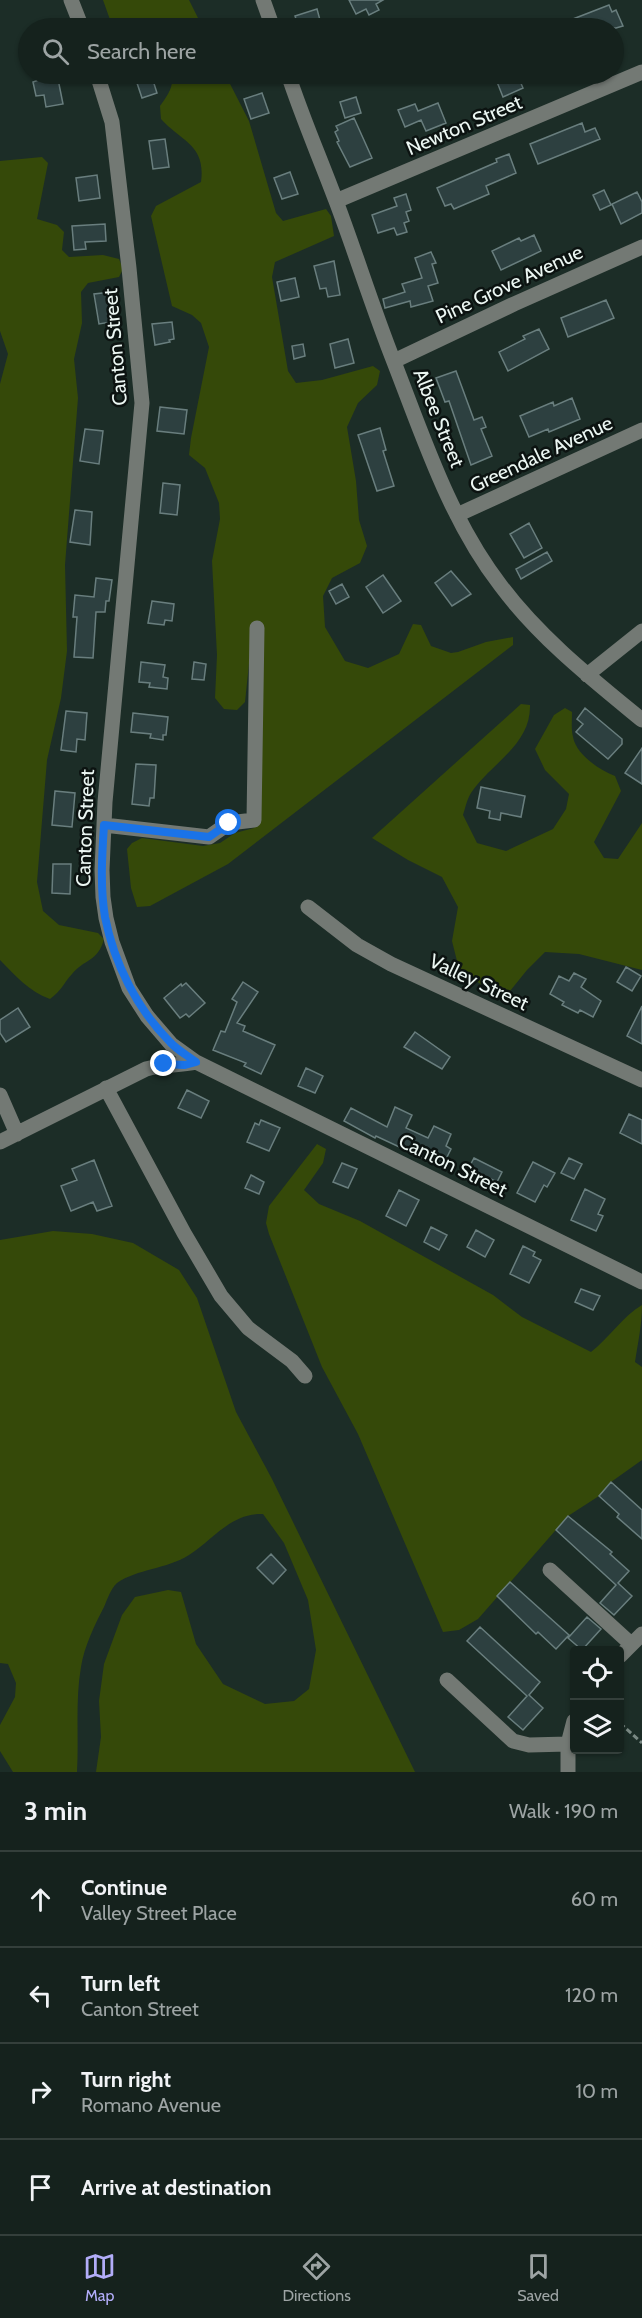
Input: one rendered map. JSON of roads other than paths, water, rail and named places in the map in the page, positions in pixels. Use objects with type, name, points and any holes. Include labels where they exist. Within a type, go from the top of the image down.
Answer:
[{"type":"street","points":[[71,0],[78,18]]},
{"type":"street","points":[[269,2],[271,18]]},
{"type":"street","name":"Newton Street","points":[[624,80],[642,72]]},
{"type":"street","name":"Canton Street","points":[[100,84],[112,122],[133,301],[142,403],[104,825],[102,870],[106,918],[129,988],[147,1016],[171,1044],[196,1062],[642,1282]]},
{"type":"street","name":"Albee Street","points":[[292,84],[358,267],[432,460],[470,543],[501,587],[539,629],[587,675],[642,720]]},
{"type":"street","name":"Newton Street","points":[[336,201],[614,84]]},
{"type":"street","name":"Pine Grove Avenue","points":[[394,361],[642,247]]},
{"type":"street","name":"Greendale Avenue","points":[[457,515],[642,430]]},
{"type":"street","points":[[104,825],[209,837],[229,823],[254,820],[257,628]]},
{"type":"street","points":[[587,675],[642,631]]},
{"type":"street","name":"Valley Street","points":[[308,907],[357,945],[391,964],[642,1080]]},
{"type":"street","points":[[0,1142],[146,1069],[164,1064],[185,1065],[196,1062]]},
{"type":"street","points":[[106,1088],[184,1233],[221,1296],[248,1329],[292,1361],[305,1376]]},
{"type":"street","points":[[0,1095],[17,1134]]},
{"type":"street","points":[[550,1570],[637,1639],[624,1652]]},
{"type":"street","points":[[447,1680],[513,1741],[530,1745],[568,1744]]},
{"type":"street","points":[[568,1772],[570,1736]]}]
